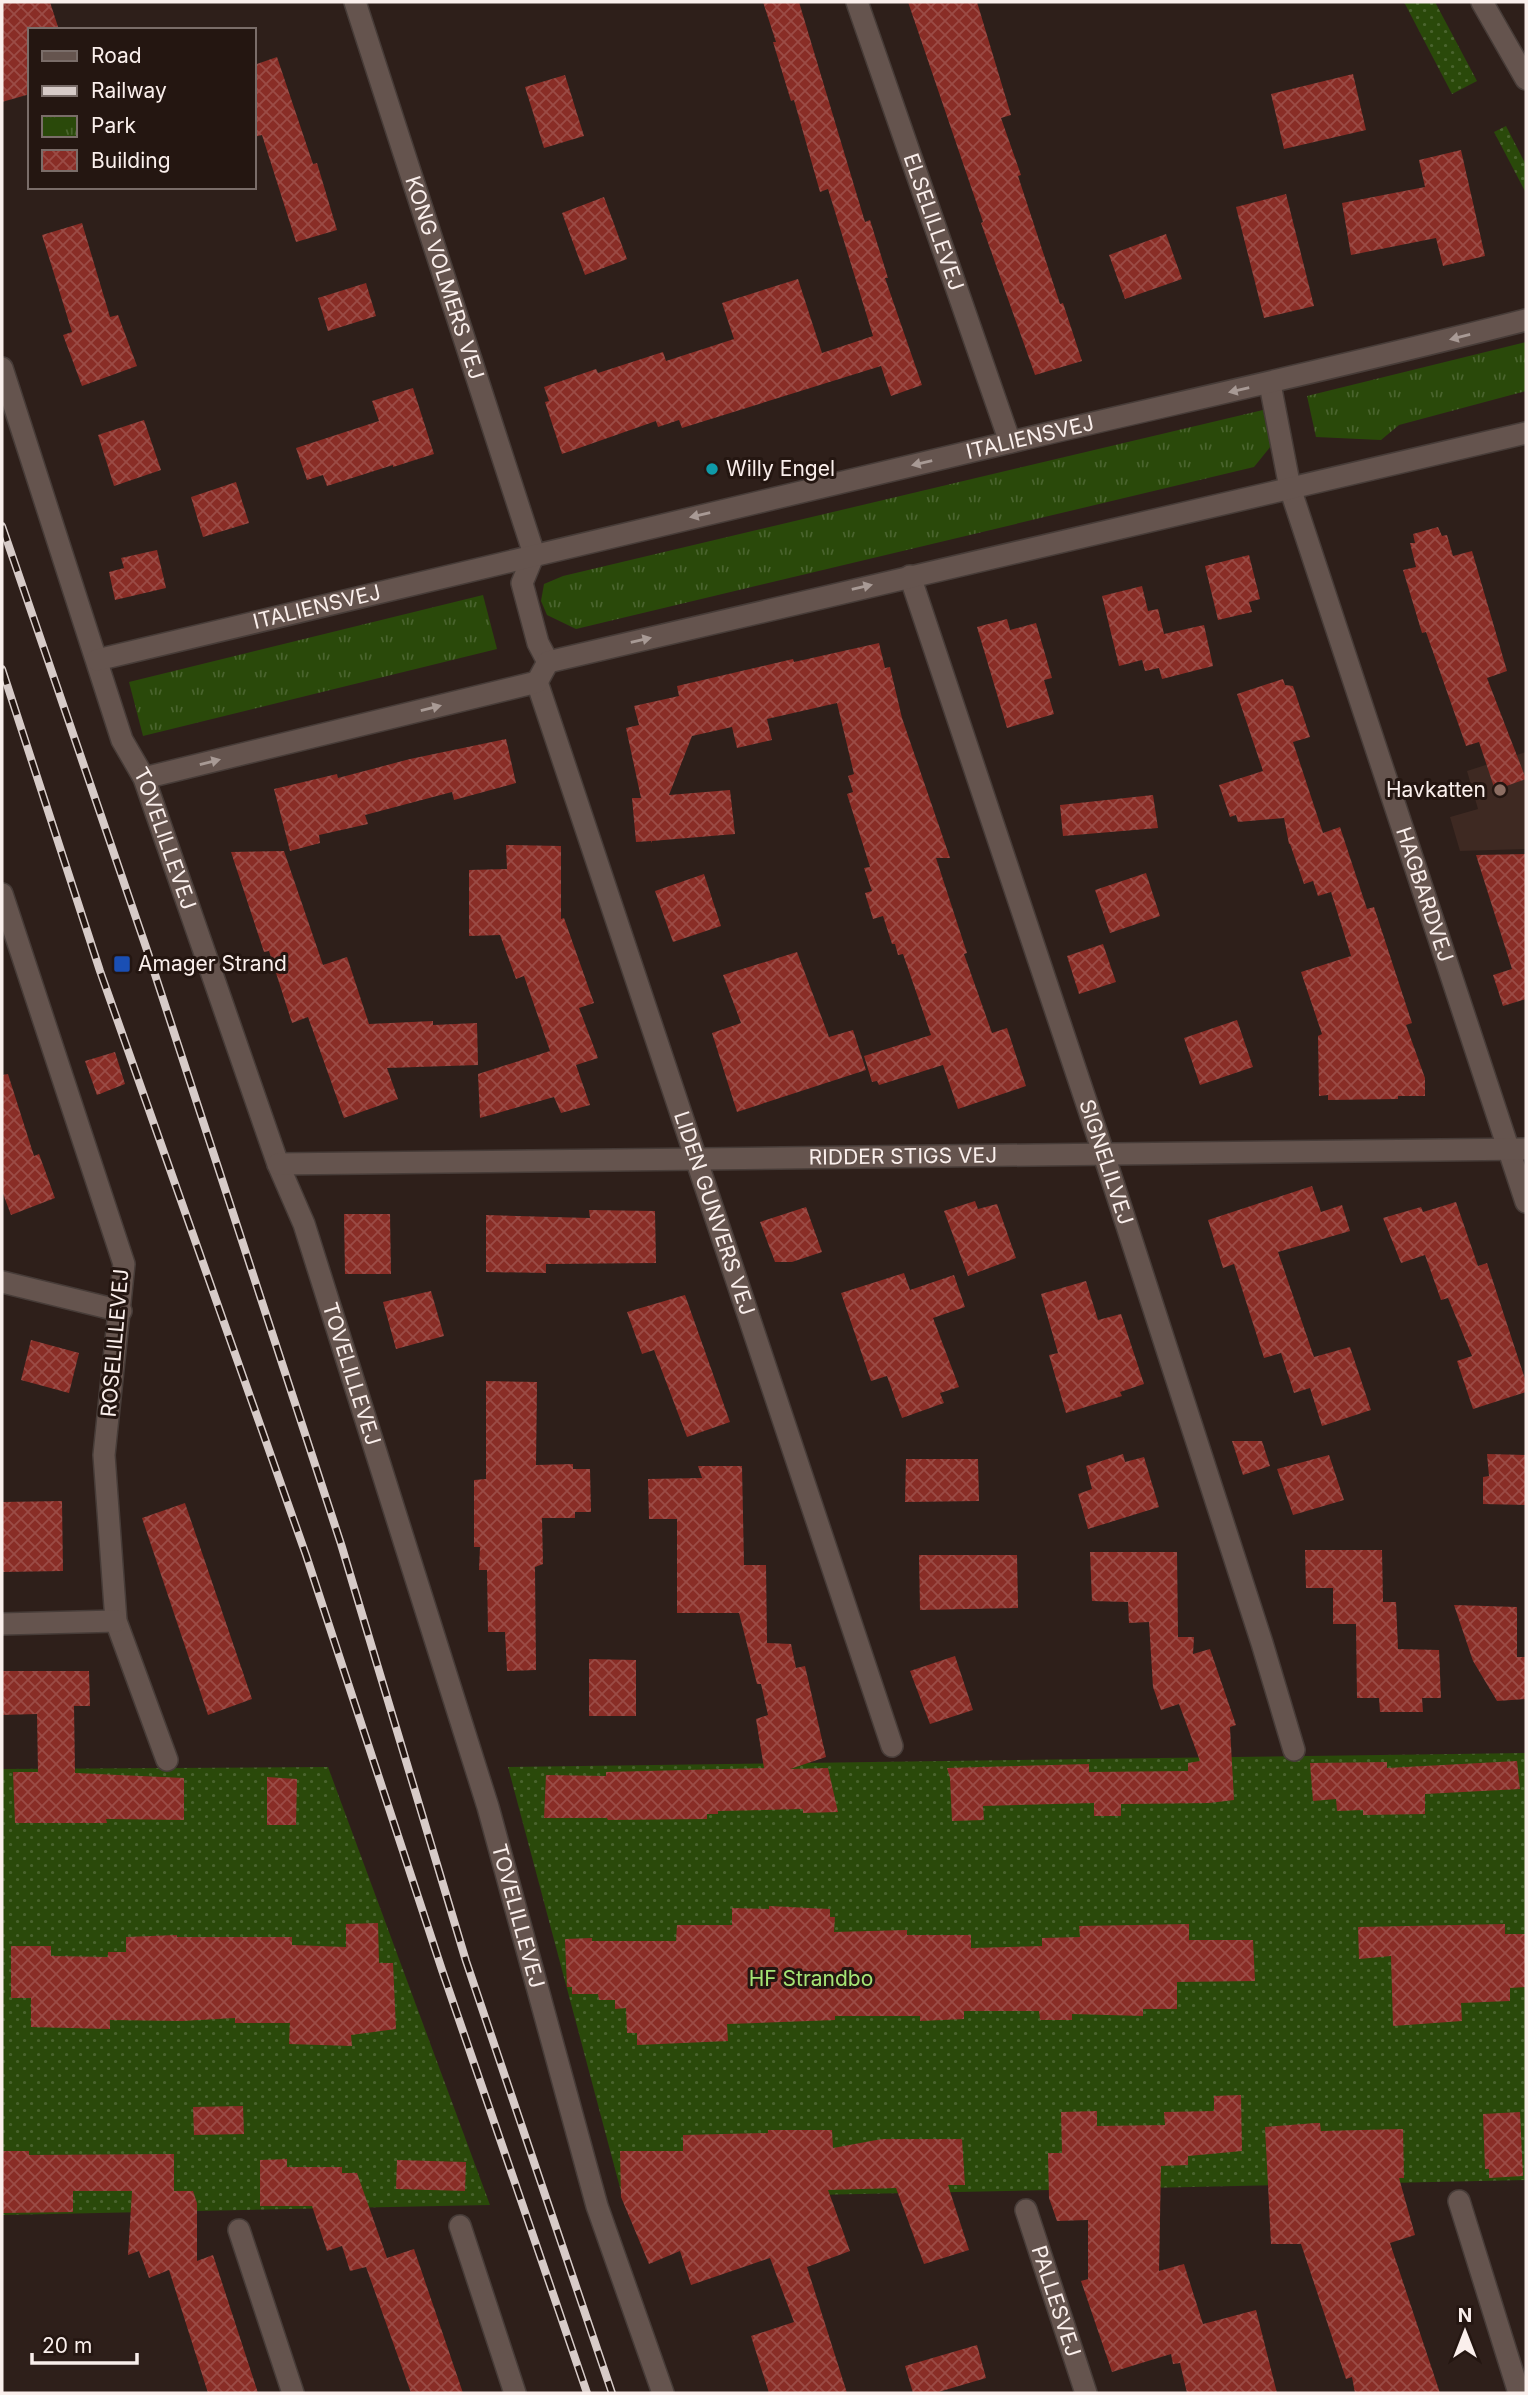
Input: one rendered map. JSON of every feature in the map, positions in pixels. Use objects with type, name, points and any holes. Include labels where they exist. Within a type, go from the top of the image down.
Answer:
[{"type":"street","name":"KONG VOLMERS VEJ","points":[[355,2],[534,554]]},
{"type":"street","name":"ELSELILLEVEJ","points":[[857,2],[1010,442]]},
{"type":"street","points":[[1482,2],[1526,79]]},
{"type":"street","name":"ITALIENSVEJ","points":[[97,660],[534,554],[1270,384],[1526,320]]},
{"type":"street","name":"TOVELILLEVEJ","points":[[2,368],[122,740],[144,778],[278,1164],[304,1224],[488,1807],[597,2206],[663,2393]]},
{"type":"street","name":"HAGBARDVEJ","points":[[1270,384],[1290,488],[1517,1149],[1526,1202]]},
{"type":"street","points":[[144,778],[537,682],[548,662],[1526,433]]},
{"type":"street","points":[[534,554],[522,583],[538,643],[548,662]]},
{"type":"street","name":"SIGNELILVEJ","points":[[910,576],[1104,1155],[1294,1750]]},
{"type":"street","name":"LIDEN GUNVERS VEJ","points":[[537,682],[892,1746]]},
{"type":"street","name":"ROSELILLEVEJ","points":[[2,894],[124,1264],[104,1455],[116,1621],[167,1760]]},
{"type":"street","name":"RIDDER STIGS VEJ","points":[[278,1164],[1517,1149]]},
{"type":"street","points":[[2,1282],[121,1311]]},
{"type":"street","points":[[2,1624],[116,1621]]},
{"type":"street","points":[[1459,2201],[1519,2393]]},
{"type":"street","name":"PALLESVEJ","points":[[1026,2210],[1086,2393]]},
{"type":"street","points":[[460,2226],[515,2393]]},
{"type":"street","points":[[239,2230],[293,2393]]},
{"type":"shaded area","name":"Havkatten","points":[[1526,752],[1526,849],[1460,851],[1450,817],[1478,809],[1467,771]]},
{"type":"green space","points":[[1404,2],[1435,2],[1477,81],[1452,94]]},
{"type":"green space","points":[[1506,126],[1526,165],[1526,193],[1494,132]]},
{"type":"green space","points":[[1526,342],[1526,391],[1399,425],[1381,440],[1316,437],[1307,396]]},
{"type":"green space","points":[[1263,410],[1271,446],[1254,467],[576,629],[547,615],[541,601],[544,584],[563,576]]},
{"type":"green space","points":[[483,595],[497,649],[143,736],[129,682]]},
{"type":"green space","name":"HF Strandbo","points":[[1526,1753],[1526,2180],[623,2199],[508,1767]]},
{"type":"green space","points":[[328,1767],[490,2205],[2,2215],[2,1769]]},
{"type":"building","points":[[2,2],[50,2],[58,28],[28,28],[28,95],[2,102]]},
{"type":"building","points":[[763,2],[799,2],[865,222],[870,220],[888,278],[885,278],[922,385],[891,396],[881,366],[682,428],[679,420],[658,427],[656,421],[562,454],[545,402],[549,401],[544,387],[596,369],[598,373],[663,352],[666,361],[734,339],[722,303],[798,279],[822,353],[873,336],[828,189],[820,192]]},
{"type":"building","points":[[908,2],[977,2],[1011,115],[1001,118],[1060,304],[1063,303],[1082,361],[1035,375],[981,223],[983,222]]},
{"type":"building","points":[[277,57],[313,164],[317,163],[337,230],[296,242],[262,135],[256,136],[256,64]]},
{"type":"building","points":[[1353,74],[1366,130],[1284,149],[1271,94]]},
{"type":"building","points":[[565,75],[584,136],[544,148],[525,87]]},
{"type":"building","points":[[1461,150],[1485,256],[1443,266],[1436,238],[1351,255],[1342,203],[1425,187],[1419,160]]},
{"type":"building","points":[[1286,194],[1314,306],[1264,318],[1236,207]]},
{"type":"building","points":[[604,197],[627,259],[585,275],[562,213]]},
{"type":"building","points":[[82,223],[110,317],[118,315],[137,366],[82,386],[63,335],[72,332],[42,235]]},
{"type":"building","points":[[1166,234],[1182,279],[1125,299],[1109,255]]},
{"type":"building","points":[[366,283],[376,316],[328,331],[318,298]]},
{"type":"building","points":[[413,388],[434,454],[327,486],[323,475],[307,480],[296,448],[379,421],[372,401]]},
{"type":"building","points":[[144,420],[161,470],[114,486],[98,435]]},
{"type":"building","points":[[236,482],[249,523],[203,537],[191,497]]},
{"type":"building","points":[[1438,527],[1442,536],[1447,535],[1453,556],[1472,551],[1507,671],[1487,678],[1526,779],[1495,790],[1479,742],[1466,746],[1426,632],[1422,633],[1403,570],[1416,567],[1410,543],[1415,543],[1413,534]]},
{"type":"building","points":[[157,550],[166,588],[115,600],[109,572],[124,568],[121,558]]},
{"type":"building","points":[[1249,555],[1260,599],[1249,602],[1252,612],[1218,620],[1205,566]]},
{"type":"building","points":[[1142,586],[1148,611],[1158,609],[1164,634],[1204,625],[1213,666],[1162,679],[1159,668],[1145,671],[1142,660],[1119,666],[1102,596]]},
{"type":"building","points":[[1007,619],[1010,630],[1036,623],[1052,678],[1044,680],[1054,714],[1007,728],[977,627]]},
{"type":"building","points":[[879,643],[885,668],[890,667],[902,718],[950,858],[936,858],[967,953],[964,954],[992,1033],[1007,1028],[1026,1086],[958,1109],[943,1065],[879,1085],[877,1081],[872,1082],[864,1056],[931,1035],[903,954],[898,955],[895,944],[892,944],[883,916],[873,919],[865,893],[872,891],[864,868],[870,867],[847,794],[853,792],[848,776],[854,774],[837,703],[767,719],[772,740],[737,748],[732,727],[692,736],[669,795],[730,790],[735,834],[651,843],[636,842],[632,798],[641,798],[626,728],[639,725],[634,706],[679,696],[677,686],[793,659],[794,662]]},
{"type":"building","points":[[1283,679],[1285,685],[1293,686],[1310,737],[1293,742],[1323,833],[1340,827],[1367,909],[1374,907],[1412,1023],[1406,1025],[1425,1078],[1425,1096],[1328,1100],[1328,1095],[1319,1096],[1318,1036],[1322,1034],[1301,972],[1351,956],[1331,892],[1318,896],[1313,881],[1304,884],[1289,844],[1284,818],[1238,822],[1236,815],[1230,817],[1219,785],[1263,771],[1237,694]]},
{"type":"building","points":[[506,739],[516,783],[454,800],[452,792],[365,815],[368,824],[319,835],[320,843],[290,851],[274,789],[337,774],[338,778],[410,759]]},
{"type":"building","points":[[1153,795],[1158,828],[1063,836],[1060,805]]},
{"type":"building","points":[[506,845],[561,846],[561,919],[564,918],[594,1003],[579,1008],[598,1058],[576,1065],[590,1105],[561,1113],[554,1097],[480,1118],[478,1074],[550,1051],[524,976],[516,979],[500,935],[469,936],[469,870],[507,869]]},
{"type":"building","points":[[284,851],[323,965],[347,957],[369,1024],[433,1021],[433,1025],[477,1023],[478,1065],[387,1068],[398,1099],[344,1118],[308,1017],[292,1023],[269,951],[264,952],[231,852]]},
{"type":"building","points":[[1526,854],[1526,999],[1503,1006],[1493,975],[1512,969],[1476,855]]},
{"type":"building","points":[[1146,873],[1160,916],[1110,933],[1095,890]]},
{"type":"building","points":[[704,874],[721,926],[673,942],[655,891]]},
{"type":"building","points":[[1103,944],[1116,982],[1079,994],[1067,956]]},
{"type":"building","points":[[797,952],[829,1037],[853,1030],[866,1070],[737,1112],[712,1033],[741,1023],[723,975]]},
{"type":"building","points":[[1237,1020],[1253,1067],[1200,1085],[1184,1038]]},
{"type":"building","points":[[115,1052],[125,1084],[97,1095],[85,1061]]},
{"type":"building","points":[[8,1074],[34,1156],[39,1154],[55,1198],[11,1215],[2,1191],[2,1075]]},
{"type":"building","points":[[1312,1186],[1321,1212],[1342,1205],[1350,1231],[1278,1252],[1314,1357],[1350,1347],[1371,1410],[1322,1426],[1310,1388],[1294,1393],[1281,1353],[1264,1358],[1234,1264],[1223,1268],[1208,1220]]},
{"type":"building","points":[[975,1201],[978,1209],[997,1204],[1016,1258],[968,1276],[944,1211]]},
{"type":"building","points":[[1456,1202],[1478,1266],[1487,1263],[1526,1382],[1526,1392],[1473,1409],[1457,1361],[1472,1356],[1448,1298],[1441,1300],[1425,1255],[1401,1263],[1383,1218],[1421,1207],[1423,1212]]},
{"type":"building","points":[[806,1207],[822,1252],[792,1262],[775,1262],[760,1222]]},
{"type":"building","points":[[589,1210],[655,1211],[656,1263],[546,1264],[546,1273],[486,1272],[486,1215],[590,1218]]},
{"type":"building","points":[[344,1214],[390,1214],[391,1274],[345,1274]]},
{"type":"building","points":[[904,1273],[910,1290],[954,1275],[965,1307],[933,1318],[959,1387],[940,1393],[944,1403],[902,1418],[887,1376],[871,1381],[841,1293]]},
{"type":"building","points":[[1086,1281],[1098,1320],[1121,1314],[1144,1384],[1120,1392],[1122,1396],[1066,1413],[1049,1355],[1058,1353],[1041,1294]]},
{"type":"building","points":[[431,1291],[444,1336],[396,1349],[383,1302]]},
{"type":"building","points":[[685,1295],[730,1422],[687,1437],[654,1350],[642,1354],[627,1312]]},
{"type":"building","points":[[31,1340],[79,1353],[69,1393],[21,1380]]},
{"type":"building","points":[[486,1381],[537,1382],[536,1465],[573,1464],[573,1469],[590,1469],[591,1512],[575,1512],[575,1518],[542,1518],[543,1564],[535,1567],[536,1670],[507,1671],[505,1632],[488,1632],[487,1570],[479,1570],[480,1547],[474,1547],[474,1480],[486,1479]]},
{"type":"building","points":[[1232,1441],[1262,1441],[1270,1466],[1243,1475]]},
{"type":"building","points":[[1123,1454],[1125,1462],[1144,1457],[1159,1507],[1088,1529],[1078,1494],[1092,1489],[1086,1466]]},
{"type":"building","points":[[1487,1454],[1526,1455],[1526,1505],[1483,1504],[1483,1477],[1489,1476]]},
{"type":"building","points":[[1329,1455],[1344,1500],[1293,1515],[1277,1469]]},
{"type":"building","points":[[906,1459],[978,1459],[979,1501],[905,1502]]},
{"type":"building","points":[[698,1466],[742,1466],[744,1565],[766,1565],[767,1643],[791,1644],[796,1668],[805,1666],[826,1757],[790,1769],[828,1768],[838,1812],[803,1813],[803,1809],[718,1811],[718,1814],[707,1814],[707,1819],[544,1818],[546,1775],[606,1776],[606,1772],[764,1768],[756,1719],[768,1715],[761,1684],[757,1684],[739,1613],[677,1613],[677,1519],[649,1519],[648,1479],[702,1478]]},
{"type":"building","points":[[62,1501],[63,1571],[2,1572],[2,1502]]},
{"type":"building","points":[[185,1503],[252,1699],[208,1715],[142,1518]]},
{"type":"building","points":[[1305,1550],[1382,1550],[1383,1602],[1396,1602],[1398,1649],[1439,1650],[1441,1698],[1422,1698],[1423,1712],[1380,1712],[1379,1698],[1357,1698],[1356,1624],[1333,1624],[1333,1588],[1306,1588]]},
{"type":"building","points":[[1090,1552],[1177,1552],[1178,1637],[1194,1637],[1193,1654],[1210,1649],[1236,1725],[1230,1727],[1234,1800],[1209,1803],[1121,1804],[1121,1816],[1094,1816],[1094,1803],[983,1806],[984,1820],[952,1821],[947,1768],[1089,1764],[1089,1772],[1188,1771],[1188,1763],[1200,1761],[1179,1704],[1161,1710],[1153,1687],[1149,1622],[1129,1623],[1128,1602],[1092,1601]]},
{"type":"building","points":[[919,1555],[1017,1555],[1018,1608],[920,1610]]},
{"type":"building","points":[[1454,1605],[1517,1607],[1517,1657],[1526,1657],[1526,1699],[1497,1701],[1473,1661]]},
{"type":"building","points":[[955,1656],[973,1710],[930,1724],[910,1671]]},
{"type":"building","points":[[589,1659],[636,1660],[636,1716],[589,1716]]},
{"type":"building","points":[[2,1671],[89,1671],[90,1706],[74,1706],[75,1773],[184,1778],[184,1820],[106,1819],[107,1823],[15,1823],[13,1772],[38,1772],[37,1714],[2,1715]]},
{"type":"building","points":[[1517,1761],[1520,1789],[1425,1794],[1425,1814],[1363,1815],[1363,1810],[1337,1811],[1336,1799],[1313,1801],[1310,1763],[1387,1762],[1387,1768]]},
{"type":"building","points":[[267,1777],[297,1779],[296,1825],[267,1825]]},
{"type":"building","points":[[769,1906],[830,1909],[830,1917],[835,1917],[834,1932],[907,1930],[907,1935],[971,1935],[971,1948],[1042,1946],[1042,1938],[1080,1937],[1079,1926],[1189,1924],[1189,1940],[1253,1940],[1255,1981],[1177,1982],[1177,2009],[1143,2009],[1143,2016],[1072,2014],[1072,2020],[1040,2020],[1039,2011],[964,2011],[964,2019],[920,2021],[920,2016],[835,2016],[835,2020],[727,2024],[728,2041],[637,2045],[637,2033],[627,2033],[626,2008],[615,2009],[615,2000],[599,2000],[598,1994],[572,1994],[572,1987],[567,1987],[565,1939],[676,1941],[677,1925],[732,1925],[732,1908],[769,1909]]},
{"type":"building","points":[[378,1923],[379,1963],[393,1963],[396,2029],[351,2035],[352,2046],[289,2044],[290,2023],[235,2023],[235,2018],[182,2021],[110,2020],[110,2029],[31,2027],[31,1998],[11,1998],[11,1946],[51,1946],[51,1956],[108,1957],[108,1952],[126,1952],[126,1937],[177,1935],[292,1937],[292,1945],[346,1947],[346,1924]]},
{"type":"building","points":[[1505,1924],[1505,1934],[1525,1934],[1526,1987],[1510,1988],[1510,2001],[1461,2003],[1462,2021],[1393,2026],[1391,1956],[1359,1959],[1358,1927]]},
{"type":"building","points":[[1241,2095],[1242,2151],[1188,2156],[1188,2165],[1161,2166],[1159,2271],[1184,2264],[1203,2324],[1256,2310],[1277,2393],[1187,2393],[1180,2363],[1173,2364],[1171,2354],[1112,2372],[1081,2281],[1088,2279],[1088,2220],[1057,2221],[1049,2198],[1048,2153],[1062,2153],[1061,2112],[1097,2111],[1097,2126],[1165,2125],[1164,2112],[1214,2111],[1214,2096]]},
{"type":"building","points":[[243,2106],[244,2134],[194,2135],[193,2107]]},
{"type":"building","points":[[1520,2112],[1523,2176],[1489,2178],[1489,2169],[1485,2169],[1483,2114]]},
{"type":"building","points":[[1320,2123],[1321,2131],[1403,2129],[1404,2178],[1399,2178],[1415,2235],[1390,2243],[1440,2393],[1355,2393],[1352,2377],[1346,2379],[1301,2244],[1271,2244],[1265,2127]]},
{"type":"building","points":[[768,2130],[832,2130],[833,2148],[882,2139],[962,2139],[965,2185],[948,2185],[969,2250],[924,2264],[896,2188],[828,2190],[850,2251],[807,2267],[847,2393],[769,2393],[751,2336],[794,2322],[770,2258],[691,2285],[680,2251],[649,2264],[621,2197],[620,2151],[683,2151],[683,2135],[768,2133]]},
{"type":"building","points":[[2,2151],[29,2151],[29,2155],[174,2154],[174,2191],[193,2191],[197,2203],[197,2261],[213,2255],[258,2393],[208,2393],[169,2270],[149,2278],[139,2251],[128,2255],[132,2191],[73,2191],[73,2212],[2,2213]]},
{"type":"building","points":[[287,2159],[287,2167],[342,2167],[342,2173],[357,2173],[387,2258],[414,2249],[463,2393],[411,2393],[366,2267],[350,2271],[342,2246],[327,2251],[312,2206],[260,2206],[260,2160]]},
{"type":"building","points":[[397,2160],[466,2162],[465,2191],[396,2189]]},
{"type":"building","points":[[977,2345],[986,2378],[935,2393],[913,2393],[905,2366]]},
{"type":"railway","points":[[2,526],[148,953],[341,1544],[466,1961],[612,2393]]},
{"type":"railway","points":[[2,669],[100,971],[306,1555],[442,1970],[587,2393]]},
{"type":"place","name":"Willy Engel","points":[[712,469]]},
{"type":"place","name":"Havkatten","points":[[1500,790]]},
{"type":"place","name":"Amager Strand","points":[[122,964]]}]
